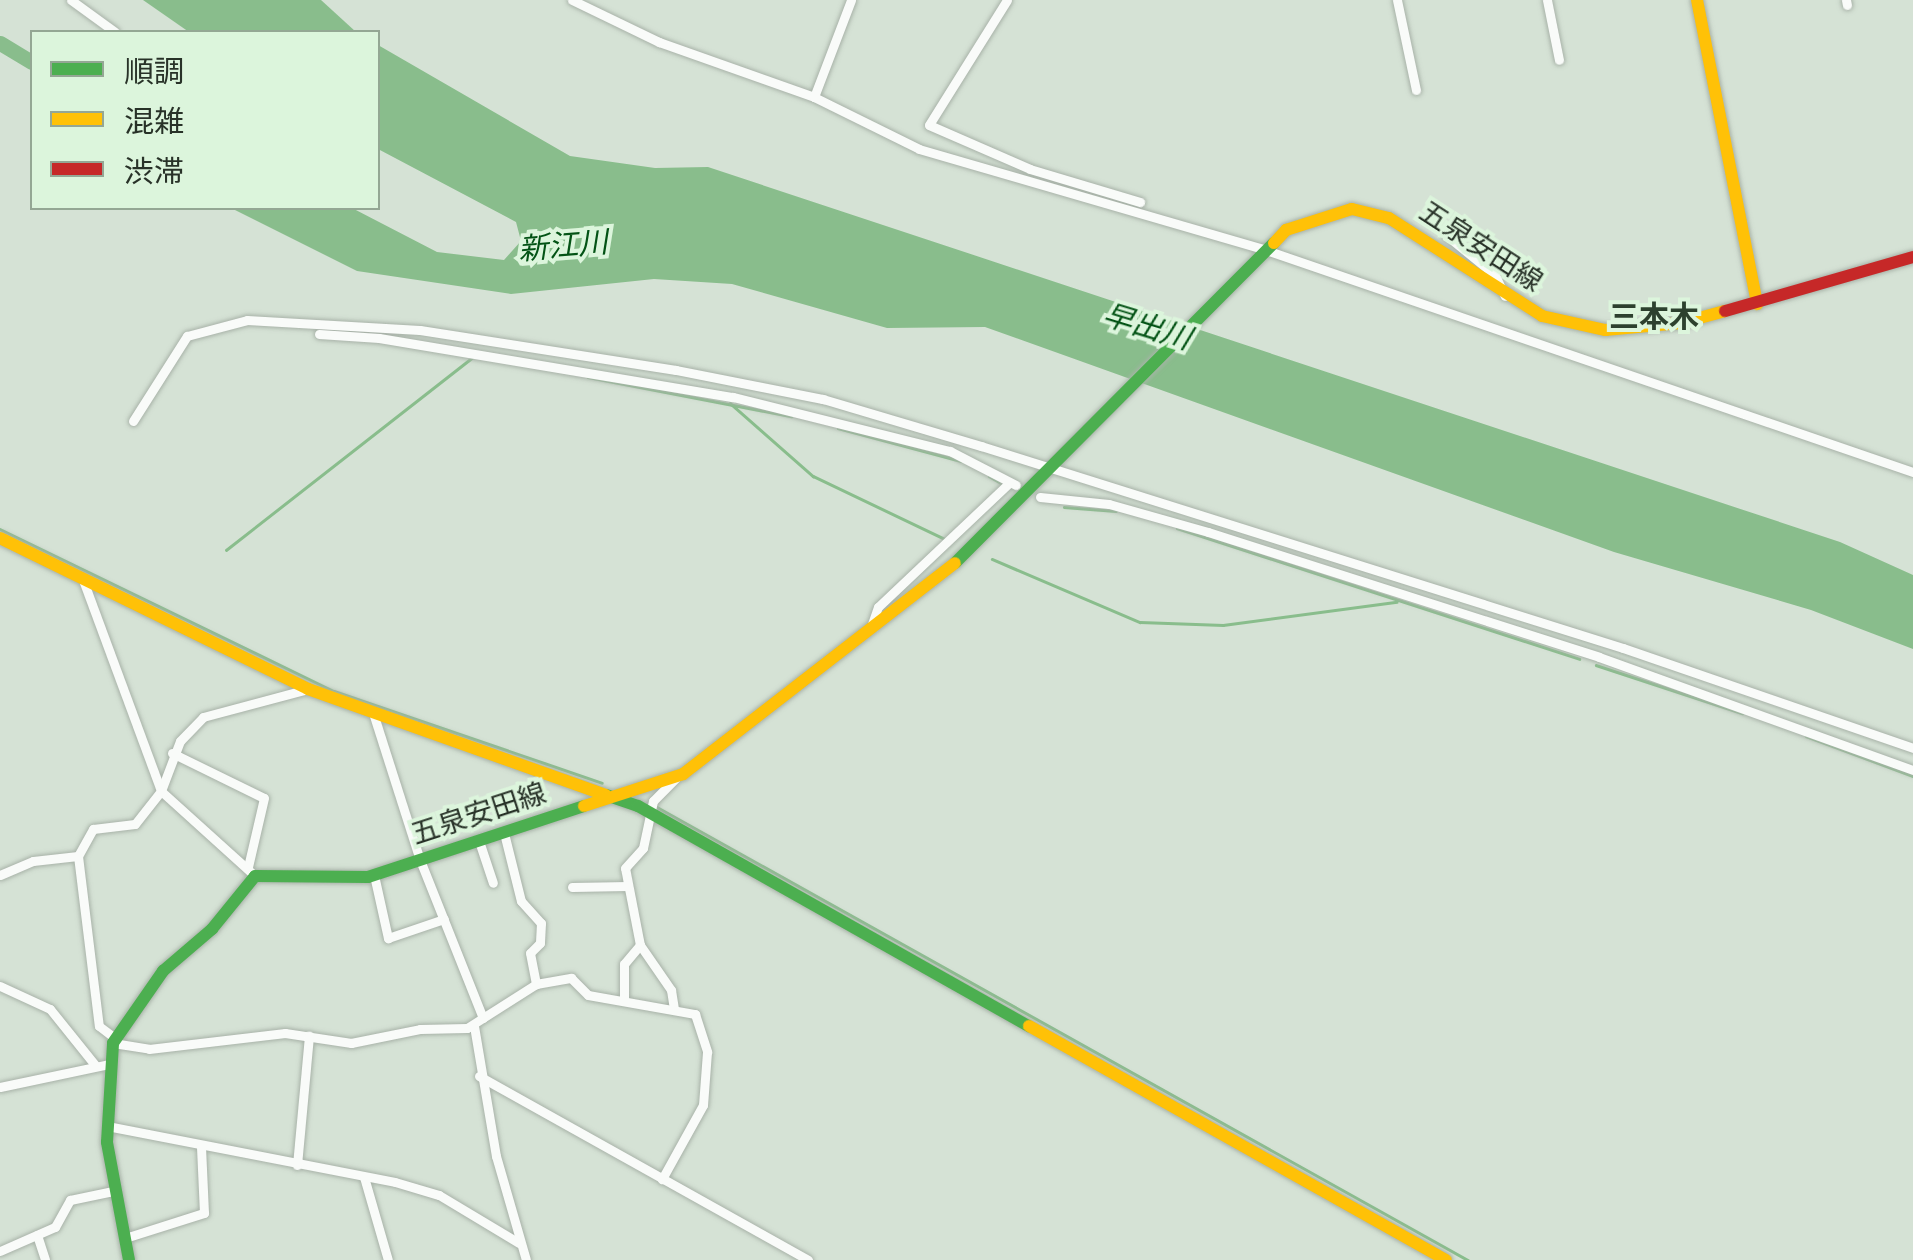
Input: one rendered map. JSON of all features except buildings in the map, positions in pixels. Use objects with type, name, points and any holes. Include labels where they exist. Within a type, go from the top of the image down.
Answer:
[{"type":"main road","points":[[1697,0],[1758,304]]},
{"type":"main road","name":"五泉安田線","points":[[251,872],[352,881],[678,776],[984,540],[1048,470],[1286,230],[1352,210],[1389,218],[1505,298],[1542,316],[1613,330],[1681,323],[1913,257]]},
{"type":"main road","points":[[0,538],[308,689],[374,716],[617,797],[650,813],[1446,1260]]},
{"type":"main road","points":[[129,1260],[113,1191],[102,1065],[114,1040],[163,970],[212,929],[251,872]]},
{"type":"street","points":[[70,0],[112,30]]},
{"type":"street","points":[[572,0],[659,42],[814,97],[920,149],[1262,251],[1913,472]]},
{"type":"street","points":[[814,97],[851,0]]},
{"type":"street","points":[[1007,0],[930,125],[1030,169],[1140,202]]},
{"type":"street","points":[[1397,0],[1416,90]]},
{"type":"street","points":[[1547,0],[1559,60]]},
{"type":"street","points":[[1446,235],[1495,275],[1505,298]]},
{"type":"street","points":[[133,421],[187,336],[247,320],[334,321],[639,364],[823,399],[1535,620],[1913,748]]},
{"type":"street","points":[[319,334],[380,338],[733,398],[950,451],[1012,484],[878,607],[870,630]]},
{"type":"street","points":[[1040,497],[1109,504],[1208,532],[1599,658],[1913,770]]},
{"type":"street","points":[[84,580],[161,792],[234,864],[251,872],[264,798],[172,753]]},
{"type":"street","points":[[308,689],[203,717],[172,753],[161,792],[135,824],[93,829],[78,856],[100,1026],[114,1040],[149,1049],[309,1036],[351,1043],[474,1026],[536,984],[559,976],[588,995],[694,1014],[708,1072],[696,1128],[662,1179]]},
{"type":"street","points":[[374,716],[420,860],[483,1018]]},
{"type":"street","points":[[674,1008],[671,990],[640,945],[626,864],[643,848],[650,813],[678,776]]},
{"type":"street","points":[[504,832],[521,902],[542,923],[540,943],[530,953],[536,984]]},
{"type":"street","points":[[479,840],[493,883]]},
{"type":"street","points":[[0,876],[34,861],[78,856]]},
{"type":"street","points":[[374,875],[388,938],[444,919]]},
{"type":"street","points":[[572,887],[628,886]]},
{"type":"street","points":[[624,999],[624,964],[640,945]]},
{"type":"street","points":[[0,986],[50,1009],[102,1065]]},
{"type":"street","points":[[474,1026],[479,1076],[526,1260]]},
{"type":"street","points":[[297,1165],[309,1036]]},
{"type":"street","points":[[0,1087],[102,1065]]},
{"type":"street","points":[[479,1076],[808,1260]]},
{"type":"street","points":[[107,1126],[438,1195],[519,1243]]},
{"type":"street","points":[[125,1238],[204,1213],[201,1146]]},
{"type":"street","points":[[364,1177],[388,1260]]},
{"type":"street","points":[[0,1252],[63,1220],[70,1200],[113,1191]]},
{"type":"street","points":[[37,1235],[45,1260]]},
{"type":"water","points":[[143,0],[321,0],[354,30],[186,30]]},
{"type":"water","name":"早出川","points":[[380,46],[570,156],[655,168],[708,167],[1840,542],[1913,575],[1913,649],[1811,610],[1614,552],[985,327],[887,328],[732,284],[654,279],[511,294],[357,271],[235,210],[356,210],[437,252],[504,260],[521,241],[516,222],[380,150]]},
{"type":"waterway","name":"新江川","points":[[0,43],[30,61]]},
{"type":"waterway","points":[[226,550],[472,358]]},
{"type":"waterway","points":[[588,377],[791,416]]},
{"type":"waterway","points":[[730,403],[813,476],[945,539]]},
{"type":"waterway","points":[[838,428],[961,461]]},
{"type":"waterway","points":[[989,476],[1001,483]]},
{"type":"waterway","points":[[1064,507],[1116,511]]},
{"type":"waterway","points":[[1177,528],[1579,659]]},
{"type":"waterway","points":[[0,529],[334,691],[602,783]]},
{"type":"waterway","points":[[992,559],[1140,622],[1223,625],[1396,602]]},
{"type":"waterway","points":[[1596,665],[1742,713]]},
{"type":"waterway","points":[[1806,736],[1913,776]]},
{"type":"waterway","points":[[657,807],[1468,1260]]},
{"type":"traffic: fast","points":[[955,563],[1274,243]]},
{"type":"traffic: fast","points":[[606,795],[638,806],[1029,1026]]},
{"type":"traffic: fast","points":[[129,1260],[107,1142],[113,1043],[163,971],[212,929],[255,876],[368,877],[584,806]]},
{"type":"traffic: slow","points":[[1697,0],[1757,304]]},
{"type":"traffic: slow","points":[[1274,243],[1286,230],[1352,209],[1389,218],[1542,316],[1605,330],[1681,323],[1725,311]]},
{"type":"traffic: slow","points":[[0,538],[308,689],[606,795]]},
{"type":"traffic: slow","points":[[584,806],[683,774],[955,563]]},
{"type":"traffic: slow","points":[[1029,1026],[1446,1260]]},
{"type":"traffic: jam","points":[[1725,311],[1913,257]]},
{"type":"district","name":"三本木","points":[[1654,317]]}]
